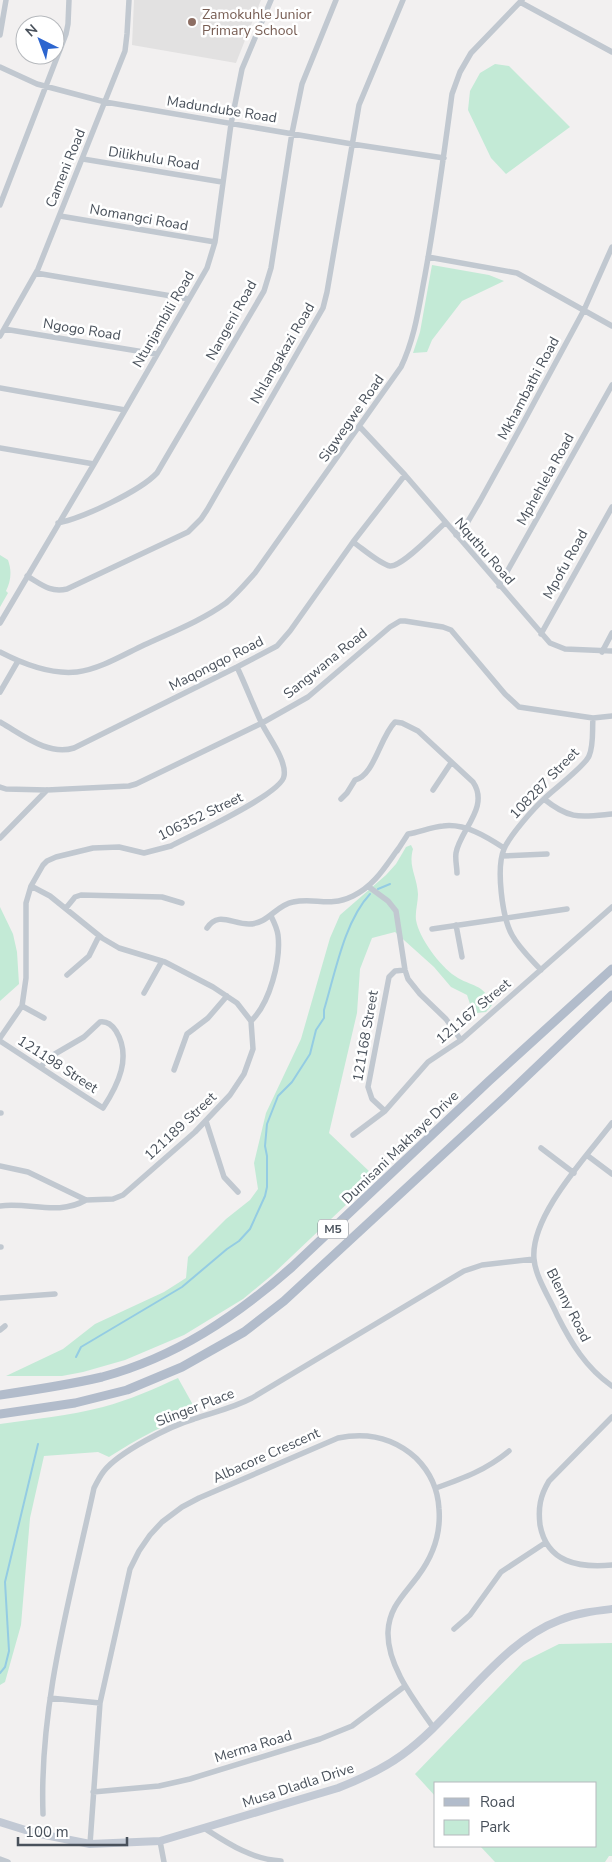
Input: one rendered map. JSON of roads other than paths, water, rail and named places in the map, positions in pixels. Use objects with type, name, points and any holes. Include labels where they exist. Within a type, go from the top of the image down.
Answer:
[{"type":"main road","name":"Dumisani Makhaye Drive","points":[[0,1395],[58,1386],[119,1372],[163,1355],[197,1338],[228,1319],[292,1267],[488,1081],[612,969]]},
{"type":"main road","name":"M5","points":[[0,1414],[75,1403],[126,1390],[182,1367],[244,1332],[284,1301],[505,1097],[612,995]]},
{"type":"street","points":[[0,35],[6,0]]},
{"type":"street","points":[[0,205],[68,29],[69,0]]},
{"type":"street","name":"Cameni Road","points":[[0,336],[36,273],[125,51],[128,34],[129,0]]},
{"type":"street","name":"Ntunjambili Road","points":[[0,623],[207,268],[214,242],[231,124],[242,69],[271,0]]},
{"type":"street","name":"Nangeni Road","points":[[58,523],[74,520],[146,483],[157,472],[264,291],[271,268],[292,133],[306,71],[336,0]]},
{"type":"street","name":"Nhlangakazi Road","points":[[26,576],[50,590],[67,589],[188,532],[201,519],[323,308],[358,105],[403,0]]},
{"type":"street","points":[[521,1],[612,52]]},
{"type":"street","name":"Sigwegwe Road","points":[[0,652],[18,661],[48,671],[78,672],[92,668],[177,630],[225,603],[255,573],[397,376],[409,350],[428,257],[452,94],[460,72],[471,53],[521,1]]},
{"type":"street","name":"Madundube Road","points":[[0,67],[46,87],[105,102],[444,158]]},
{"type":"street","name":"Dilikhulu Road","points":[[83,159],[222,182]]},
{"type":"street","name":"Nomangci Road","points":[[60,216],[214,242]]},
{"type":"street","name":"Mkhambathi Road","points":[[456,534],[467,523],[480,501],[584,310],[610,257],[612,247]]},
{"type":"street","points":[[428,257],[516,274],[612,326]]},
{"type":"street","points":[[36,273],[189,299]]},
{"type":"street","name":"Ngogo Road","points":[[4,329],[156,354]]},
{"type":"street","name":"Mphehlela Road","points":[[499,586],[612,385]]},
{"type":"street","points":[[0,388],[125,410]]},
{"type":"street","name":"Nquthu Road","points":[[360,427],[405,475],[550,643],[565,649],[612,652]]},
{"type":"street","points":[[0,448],[94,464]]},
{"type":"street","name":"Maqongqo Road","points":[[0,722],[52,750],[74,748],[277,646],[405,475]]},
{"type":"street","name":"Mpofu Road","points":[[541,634],[612,507]]},
{"type":"street","points":[[353,542],[384,564],[393,566],[410,555],[445,523]]},
{"type":"street","name":"Sangwana Road","points":[[0,787],[6,789],[47,790],[129,786],[136,784],[295,706],[390,626],[400,621],[443,626],[451,630],[505,694],[519,707],[593,718],[612,716]]},
{"type":"street","points":[[602,652],[612,634]]},
{"type":"street","points":[[0,692],[18,661]]},
{"type":"street","name":"106352 Street","points":[[22,1006],[26,978],[26,903],[30,886],[47,861],[56,857],[106,846],[119,846],[144,853],[172,846],[251,805],[284,780],[284,768],[237,667]]},
{"type":"street","name":"108287 Street","points":[[541,970],[511,934],[506,918],[501,867],[502,856],[504,848],[515,832],[544,798],[589,756],[593,718]]},
{"type":"street","points":[[341,799],[348,794],[355,780],[360,779],[371,766],[384,736],[392,725],[398,722],[418,731],[473,782],[477,790],[473,820],[467,828],[456,852],[457,873]]},
{"type":"street","points":[[433,790],[452,763]]},
{"type":"street","points":[[0,838],[47,790]]},
{"type":"street","points":[[544,798],[560,811],[576,817],[612,814]]},
{"type":"street","points":[[391,858],[408,834],[443,826],[467,828],[504,848]]},
{"type":"street","points":[[207,928],[211,922],[217,919],[249,924],[261,922],[272,916],[287,903],[300,901],[335,902],[355,895],[369,886],[398,849]]},
{"type":"street","points":[[502,856],[547,854]]},
{"type":"street","points":[[30,886],[50,896],[99,936],[119,948],[162,961],[214,987],[237,1003],[251,1020],[264,1003],[274,975],[278,934],[272,916]]},
{"type":"street","points":[[369,886],[388,900],[396,911],[405,970],[413,986],[442,1014],[462,1040]]},
{"type":"street","points":[[66,908],[75,897],[81,894],[162,897],[182,902]]},
{"type":"street","name":"121167 Street","points":[[353,1135],[385,1112],[428,1062],[462,1040],[612,907]]},
{"type":"street","points":[[432,929],[567,909]]},
{"type":"street","points":[[456,925],[462,957]]},
{"type":"street","points":[[67,975],[86,959],[99,936]]},
{"type":"street","points":[[144,993],[162,961]]},
{"type":"street","name":"121168 Street","points":[[385,1112],[372,1099],[368,1087],[389,977],[395,971],[405,970]]},
{"type":"street","points":[[174,1070],[187,1034],[208,1018],[227,996]]},
{"type":"street","points":[[0,1039],[22,1006],[44,1018]]},
{"type":"street","name":"121189 Street","points":[[0,1166],[28,1172],[86,1200],[113,1199],[123,1194],[206,1121],[230,1095],[244,1074],[253,1049],[251,1020]]},
{"type":"street","name":"121198 Street","points":[[0,1039],[40,1067],[103,1108],[119,1080],[123,1059],[121,1041],[117,1033],[107,1022],[98,1022],[84,1037],[48,1058],[40,1067]]},
{"type":"street","points":[[206,1121],[224,1177],[238,1192]]},
{"type":"street","name":"Blenny Road","points":[[612,1123],[544,1216],[537,1236],[534,1259],[537,1271],[560,1321],[583,1360],[594,1372],[612,1386]]},
{"type":"street","points":[[542,1148],[574,1173]]},
{"type":"street","points":[[588,1156],[612,1174]]},
{"type":"street","points":[[0,1206],[20,1205],[62,1209],[73,1207],[86,1200]]},
{"type":"street","name":"Slinger Place","points":[[43,1814],[45,1747],[54,1674],[94,1488],[103,1471],[122,1456],[167,1428],[238,1406],[464,1271],[482,1265],[534,1259]]},
{"type":"street","points":[[0,1298],[55,1294]]},
{"type":"street","points":[[612,1417],[555,1474],[545,1487],[539,1507],[541,1531],[545,1542],[556,1554],[572,1563],[595,1566],[612,1565]]},
{"type":"street","name":"Albacore Crescent","points":[[90,1844],[100,1703],[130,1569],[139,1551],[162,1522],[182,1507],[326,1442],[350,1436],[381,1438],[400,1446],[421,1464],[436,1488],[440,1525],[436,1543],[429,1559],[418,1576],[400,1596],[390,1617],[389,1644],[405,1686],[433,1727]]},
{"type":"street","points":[[436,1488],[481,1471],[509,1451]]},
{"type":"street","points":[[454,1629],[470,1615],[501,1572],[545,1542]]},
{"type":"street","name":"Musa Dladla Drive","points":[[0,1822],[35,1834],[90,1844],[160,1841],[338,1788],[362,1779],[404,1754],[496,1664],[540,1629],[560,1620],[586,1612],[612,1609]]},
{"type":"street","name":"Merma Road","points":[[93,1792],[159,1786],[190,1779],[320,1739],[352,1726],[405,1686]]},
{"type":"street","points":[[50,1698],[100,1703]]},
{"type":"street","points":[[204,1828],[237,1850],[266,1860],[281,1861]]},
{"type":"street","points":[[160,1841],[164,1862]]},
{"type":"street","points":[[0,1859],[8,1862]]},
{"type":"waterway","points":[[378,889],[390,884]]},
{"type":"waterway","points":[[76,1357],[81,1347],[182,1287],[239,1241],[250,1229],[265,1196],[267,1187],[267,1156],[265,1146],[267,1124],[278,1096],[292,1082],[310,1054],[316,1030],[324,1018],[324,1010],[341,949],[353,919],[370,894]]},
{"type":"waterway","points":[[0,1673],[5,1667],[9,1651],[5,1582],[38,1444]]},
{"type":"place","name":"Zamokuhle Junior Primary School","points":[[192,22]]}]
